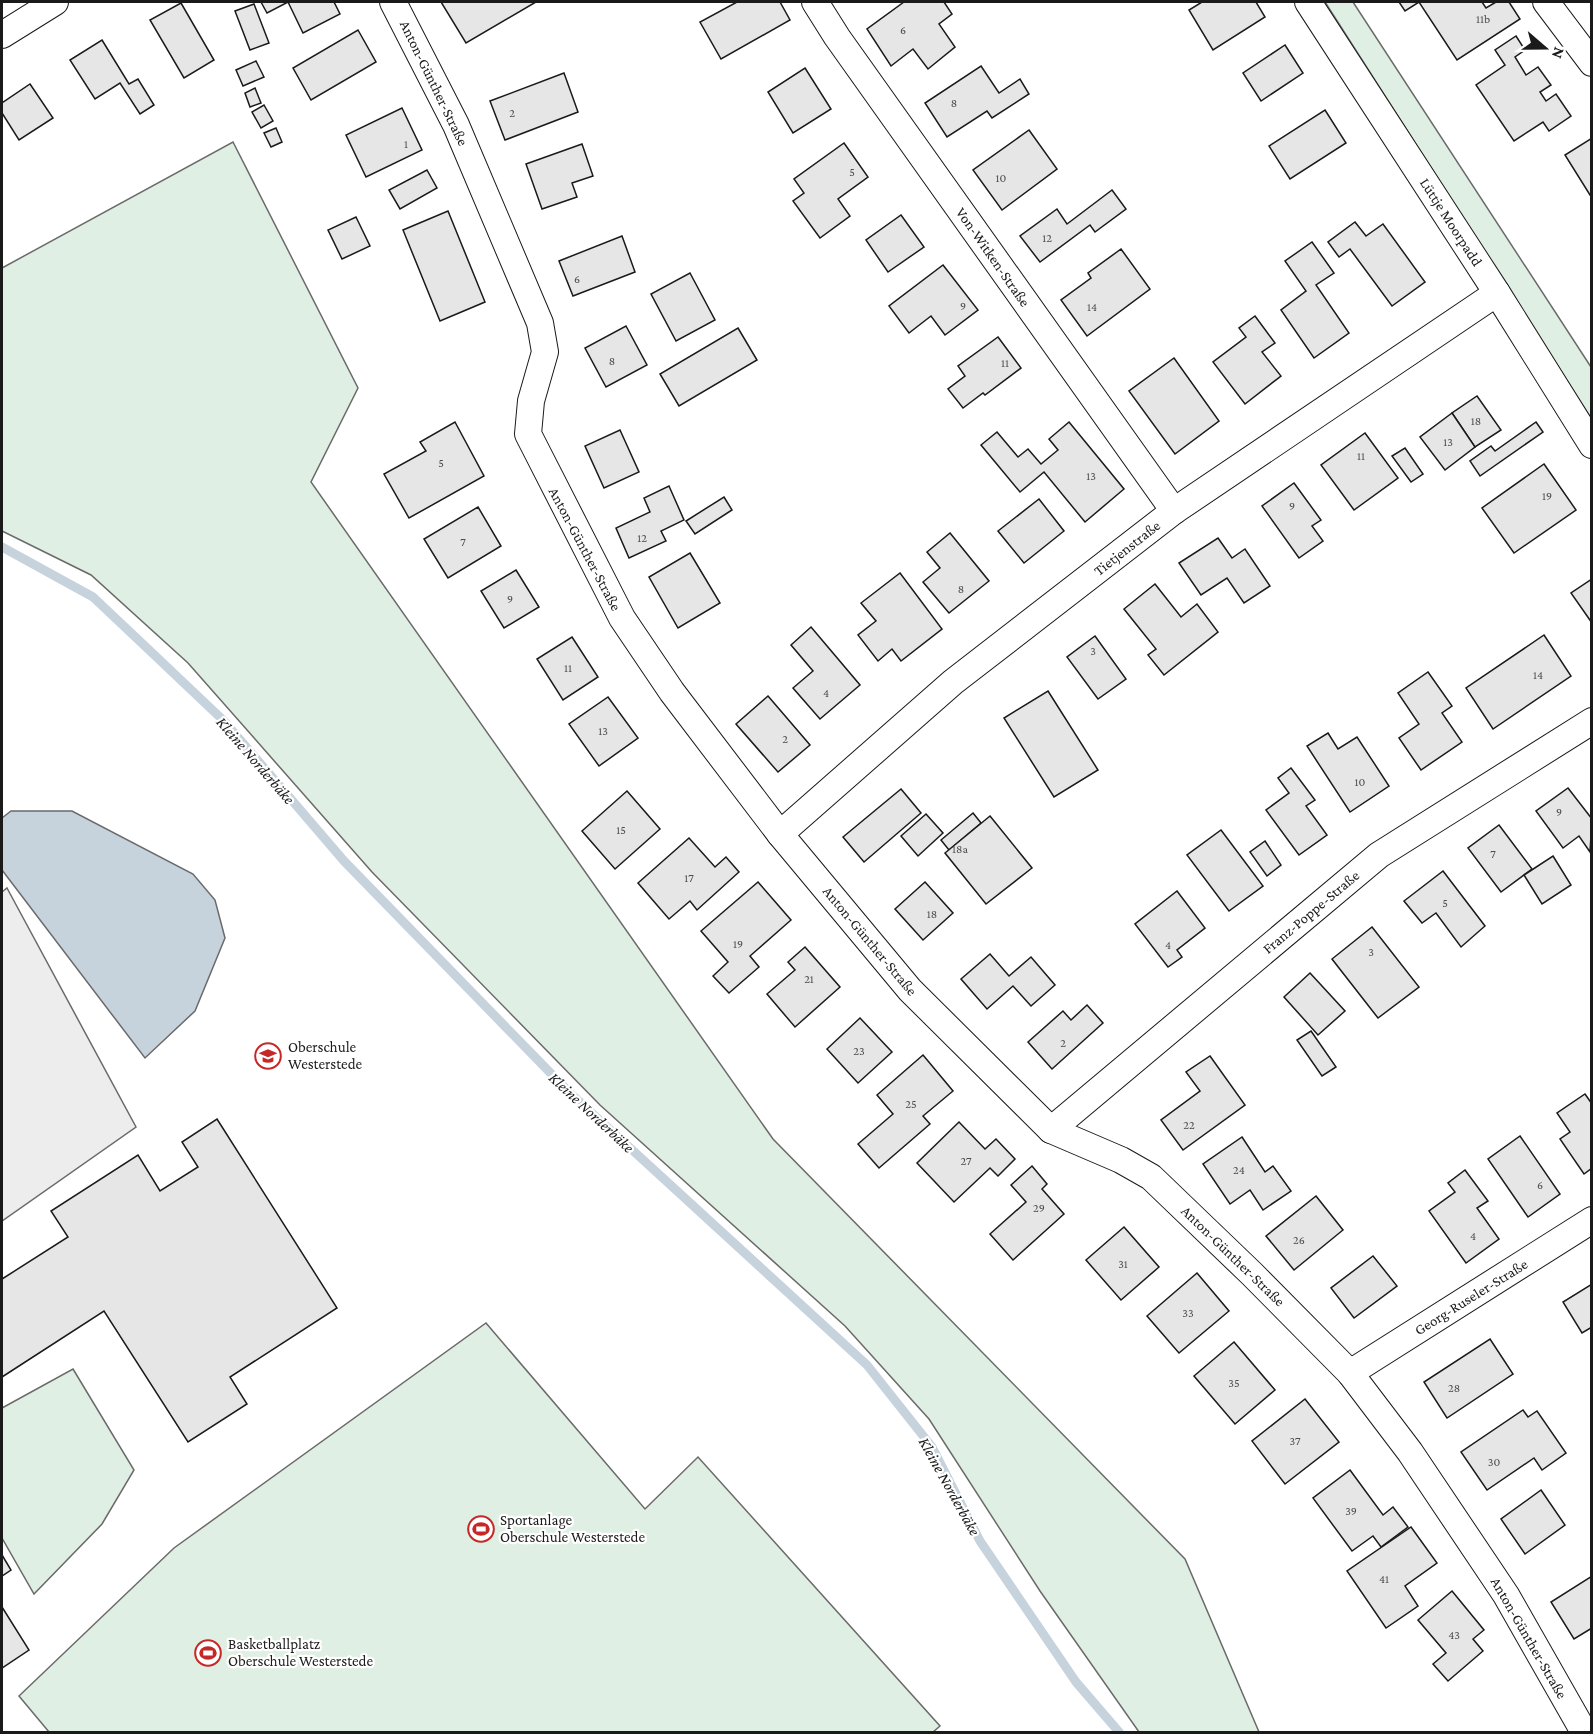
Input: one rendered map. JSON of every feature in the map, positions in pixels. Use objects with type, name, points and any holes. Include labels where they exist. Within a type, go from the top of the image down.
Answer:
[{"type":"street","points":[[2,35],[55,2]]},
{"type":"street","name":"Anton-Günther-Straße","points":[[393,2],[456,125],[540,323],[545,352],[531,401],[528,434],[622,618],[672,692],[780,834],[910,990],[1051,1130],[1121,1160],[1151,1177],[1350,1373],[1410,1452],[1506,1595],[1584,1732]]},
{"type":"street","name":"Von-Witken-Straße","points":[[815,2],[837,37],[1174,511]]},
{"type":"street","name":"Lüttje Moorpadd","points":[[1308,2],[1497,293],[1592,445]]},
{"type":"street","points":[[1546,2],[1592,63]]},
{"type":"street","name":"Tietjenstraße","points":[[780,834],[953,682],[1174,511],[1497,293]]},
{"type":"street","name":"Franz-Poppe-Straße","points":[[1051,1130],[1379,855],[1592,721]]},
{"type":"street","name":"Georg-Ruseler-Straße","points":[[1350,1373],[1592,1220]]},
{"type":"green space","points":[[1325,2],[1353,2],[1591,367],[1591,418]]},
{"type":"green space","points":[[233,142],[358,388],[311,482],[773,1139],[1185,1559],[1259,1732],[1139,1732],[1040,1591],[929,1419],[845,1326],[600,1105],[372,872],[188,663],[91,575],[2,531],[2,268]]},
{"type":"green space","name":"Sportanlage Oberschule Westerstede","points":[[486,1323],[645,1509],[698,1457],[940,1726],[933,1732],[49,1732],[19,1696],[174,1548]]},
{"type":"green space","points":[[73,1369],[134,1470],[102,1524],[34,1594],[2,1538],[2,1408]]},
{"type":"shaded area","points":[[11,811],[72,811],[193,874],[215,900],[225,938],[195,1011],[145,1058],[2,870],[2,818]]},
{"type":"shaded area","points":[[7,888],[136,1127],[2,1221],[2,892]]},
{"type":"building","points":[[261,2],[288,2],[267,13]]},
{"type":"building","points":[[288,2],[334,2],[340,14],[303,33]]},
{"type":"building","points":[[441,2],[536,2],[466,43]]},
{"type":"building","points":[[737,2],[780,2],[790,20],[721,59],[700,22]]},
{"type":"building","points":[[904,2],[944,2],[952,14],[939,24],[955,47],[928,69],[913,49],[891,66],[867,29]]},
{"type":"building","points":[[1202,2],[1256,2],[1265,17],[1213,50],[1189,10]]},
{"type":"building","points":[[1399,2],[1419,2],[1405,11]]},
{"type":"building","points":[[1419,2],[1482,2],[1486,8],[1496,2],[1509,2],[1520,19],[1457,60]]},
{"type":"building","points":[[181,3],[214,60],[184,78],[150,20]]},
{"type":"building","points":[[254,4],[269,43],[250,50],[235,11]]},
{"type":"building","points":[[358,30],[376,62],[311,100],[293,68]]},
{"type":"building","points":[[1516,36],[1525,50],[1515,57],[1526,75],[1538,67],[1551,85],[1540,92],[1546,101],[1556,94],[1571,116],[1549,131],[1543,122],[1514,141],[1476,85],[1505,65],[1495,50]]},
{"type":"building","points":[[102,40],[129,84],[138,79],[154,105],[140,114],[120,83],[95,99],[70,60]]},
{"type":"building","points":[[1285,45],[1303,73],[1261,101],[1243,73]]},
{"type":"building","points":[[256,61],[264,77],[243,86],[236,70]]},
{"type":"building","points":[[981,66],[999,93],[1020,79],[1029,94],[992,118],[987,111],[947,137],[925,103]]},
{"type":"building","points":[[805,68],[831,109],[793,133],[768,92]]},
{"type":"building","points":[[564,73],[578,112],[505,140],[490,101]]},
{"type":"building","points":[[30,84],[53,118],[19,140],[2,113],[2,103]]},
{"type":"building","points":[[255,88],[261,103],[250,107],[245,93]]},
{"type":"building","points":[[264,105],[273,121],[261,128],[252,112]]},
{"type":"building","points":[[402,108],[422,150],[366,177],[346,135]]},
{"type":"building","points":[[1325,110],[1346,143],[1290,179],[1269,146]]},
{"type":"building","points":[[276,128],[282,142],[271,147],[264,133]]},
{"type":"building","points":[[1029,130],[1057,169],[1002,210],[973,170]]},
{"type":"building","points":[[1592,138],[1592,194],[1590,195],[1565,155]]},
{"type":"building","points":[[844,143],[868,177],[838,199],[850,216],[820,238],[793,201],[804,193],[794,179]]},
{"type":"building","points":[[582,144],[593,176],[572,183],[577,197],[542,209],[526,164]]},
{"type":"building","points":[[427,170],[437,188],[400,209],[389,190]]},
{"type":"building","points":[[1112,190],[1126,209],[1095,232],[1090,225],[1040,262],[1020,236],[1057,209],[1067,224]]},
{"type":"building","points":[[448,211],[485,302],[440,321],[403,230]]},
{"type":"building","points":[[901,215],[924,247],[888,272],[866,240]]},
{"type":"building","points":[[356,217],[370,246],[342,259],[328,230]]},
{"type":"building","points":[[1355,222],[1366,236],[1383,224],[1425,282],[1392,306],[1350,249],[1339,257],[1328,242]]},
{"type":"building","points":[[622,236],[635,272],[573,296],[559,261]]},
{"type":"building","points":[[1312,242],[1334,273],[1316,285],[1349,333],[1314,358],[1281,310],[1306,291],[1285,261]]},
{"type":"building","points":[[1121,249],[1150,289],[1087,336],[1061,300],[1091,278],[1088,273]]},
{"type":"building","points":[[943,265],[978,310],[945,335],[931,316],[909,333],[889,306]]},
{"type":"building","points":[[690,273],[715,320],[676,341],[651,294]]},
{"type":"building","points":[[1255,316],[1275,343],[1262,352],[1281,376],[1245,404],[1213,362],[1246,337],[1239,328]]},
{"type":"building","points":[[626,326],[647,365],[606,387],[585,348]]},
{"type":"building","points":[[738,328],[757,360],[679,406],[660,374]]},
{"type":"building","points":[[998,337],[1021,368],[963,408],[948,389],[965,376],[958,366]]},
{"type":"building","points":[[1174,358],[1219,421],[1175,454],[1129,391]]},
{"type":"building","points":[[1477,396],[1501,430],[1475,447],[1452,413]]},
{"type":"building","points":[[1452,413],[1475,447],[1445,470],[1420,437]]},
{"type":"building","points":[[455,422],[484,476],[409,518],[384,474],[426,451],[420,442]]},
{"type":"building","points":[[1069,422],[1124,489],[1085,522],[1044,472],[1020,492],[981,445],[997,432],[1018,457],[1028,449],[1041,464],[1058,450],[1049,439]]},
{"type":"building","points":[[1536,422],[1543,432],[1480,476],[1470,461],[1491,446],[1495,451]]},
{"type":"building","points":[[620,430],[639,472],[604,488],[585,446]]},
{"type":"building","points":[[1365,433],[1398,478],[1354,510],[1321,465]]},
{"type":"building","points":[[1405,448],[1423,474],[1411,482],[1392,456]]},
{"type":"building","points":[[1544,464],[1576,510],[1514,553],[1482,508]]},
{"type":"building","points":[[1294,483],[1321,520],[1312,526],[1323,541],[1299,558],[1262,506]]},
{"type":"building","points":[[669,486],[684,520],[661,531],[666,541],[629,558],[616,528],[650,512],[644,498]]},
{"type":"building","points":[[724,497],[732,510],[695,534],[686,521]]},
{"type":"building","points":[[1039,499],[1064,531],[1024,563],[998,531]]},
{"type":"building","points":[[478,507],[501,546],[448,578],[424,539]]},
{"type":"building","points":[[950,533],[989,581],[949,613],[923,582],[940,568],[927,552]]},
{"type":"building","points":[[1218,538],[1232,558],[1245,549],[1270,586],[1244,603],[1227,578],[1201,595],[1179,563]]},
{"type":"building","points":[[690,553],[720,603],[678,628],[649,577]]},
{"type":"building","points":[[516,570],[539,607],[504,628],[481,591]]},
{"type":"building","points":[[900,573],[942,629],[901,661],[892,649],[878,661],[858,635],[876,621],[861,603]]},
{"type":"building","points":[[1592,579],[1592,623],[1571,593]]},
{"type":"building","points":[[1155,584],[1181,617],[1197,604],[1218,632],[1164,675],[1148,655],[1156,649],[1124,609]]},
{"type":"building","points":[[811,627],[860,685],[820,719],[793,688],[813,671],[791,645]]},
{"type":"building","points":[[1544,635],[1571,676],[1493,729],[1466,688]]},
{"type":"building","points":[[1095,636],[1126,679],[1098,699],[1067,657]]},
{"type":"building","points":[[572,637],[598,677],[563,700],[537,659]]},
{"type":"building","points":[[1428,672],[1452,706],[1442,713],[1462,742],[1421,770],[1399,738],[1419,724],[1398,693]]},
{"type":"building","points":[[1048,691],[1098,770],[1054,797],[1004,718]]},
{"type":"building","points":[[768,696],[810,745],[778,772],[736,724]]},
{"type":"building","points":[[608,697],[638,738],[599,766],[569,724]]},
{"type":"building","points":[[1328,733],[1338,749],[1357,737],[1389,786],[1350,812],[1307,746]]},
{"type":"building","points":[[1291,768],[1315,800],[1306,806],[1327,835],[1299,855],[1266,810],[1289,793],[1278,778]]},
{"type":"building","points":[[1568,788],[1592,819],[1590,852],[1579,836],[1563,848],[1536,811]]},
{"type":"building","points":[[901,789],[921,813],[864,862],[843,837]]},
{"type":"building","points":[[627,791],[660,829],[615,869],[582,831]]},
{"type":"building","points":[[973,813],[981,823],[949,850],[941,840]]},
{"type":"building","points":[[926,814],[943,833],[918,856],[901,836]]},
{"type":"building","points":[[990,816],[1032,868],[986,904],[945,853]]},
{"type":"building","points":[[1499,825],[1532,869],[1501,892],[1468,848]]},
{"type":"building","points":[[1221,830],[1263,886],[1229,911],[1187,855]]},
{"type":"building","points":[[689,838],[715,867],[726,857],[739,872],[697,910],[690,901],[669,919],[638,883]]},
{"type":"building","points":[[1265,841],[1281,865],[1267,876],[1250,852]]},
{"type":"building","points":[[1553,856],[1571,885],[1542,904],[1524,875]]},
{"type":"building","points":[[1443,871],[1485,926],[1461,947],[1436,913],[1422,923],[1404,901]]},
{"type":"building","points":[[758,882],[791,920],[750,956],[759,967],[729,993],[713,976],[728,962],[701,931]]},
{"type":"building","points":[[925,882],[953,913],[923,940],[895,909]]},
{"type":"building","points":[[1177,891],[1205,928],[1177,950],[1182,957],[1168,967],[1135,924]]},
{"type":"building","points":[[1372,927],[1419,987],[1378,1018],[1332,959]]},
{"type":"building","points":[[805,947],[840,987],[795,1027],[767,994],[795,970],[788,962]]},
{"type":"building","points":[[990,954],[1009,976],[1031,957],[1055,985],[1031,1006],[1013,986],[987,1009],[961,979]]},
{"type":"building","points":[[1310,973],[1345,1011],[1318,1035],[1284,997]]},
{"type":"building","points":[[1087,1005],[1103,1023],[1052,1069],[1028,1042],[1063,1011],[1071,1020]]},
{"type":"building","points":[[860,1018],[892,1052],[858,1083],[827,1049]]},
{"type":"building","points":[[1311,1031],[1336,1067],[1322,1076],[1297,1040]]},
{"type":"building","points":[[923,1055],[953,1091],[923,1116],[930,1124],[879,1168],[858,1144],[893,1114],[877,1095]]},
{"type":"building","points":[[1210,1056],[1245,1105],[1183,1150],[1161,1120],[1200,1091],[1186,1072]]},
{"type":"building","points":[[1585,1094],[1592,1104],[1592,1168],[1584,1174],[1560,1139],[1570,1132],[1557,1113]]},
{"type":"building","points":[[217,1119],[337,1308],[230,1377],[247,1404],[188,1442],[104,1311],[2,1377],[2,1279],[68,1237],[51,1211],[138,1155],[160,1191],[198,1167],[182,1142]]},
{"type":"building","points":[[959,1122],[985,1149],[996,1139],[1015,1159],[998,1176],[990,1168],[954,1202],[917,1163]]},
{"type":"building","points":[[1520,1136],[1560,1194],[1528,1217],[1488,1159]]},
{"type":"building","points":[[1242,1137],[1265,1172],[1273,1166],[1291,1191],[1263,1210],[1250,1190],[1230,1204],[1203,1164]]},
{"type":"building","points":[[1032,1166],[1047,1184],[1042,1189],[1064,1214],[1013,1260],[990,1234],[1026,1202],[1011,1185]]},
{"type":"building","points":[[1465,1170],[1488,1201],[1477,1208],[1499,1239],[1466,1263],[1429,1211],[1455,1192],[1448,1183]]},
{"type":"building","points":[[1316,1196],[1343,1230],[1294,1270],[1266,1236]]},
{"type":"building","points":[[1124,1227],[1159,1267],[1121,1300],[1086,1260]]},
{"type":"building","points":[[1373,1256],[1397,1286],[1354,1318],[1331,1288]]},
{"type":"building","points":[[1197,1273],[1229,1311],[1179,1353],[1147,1316]]},
{"type":"building","points":[[1592,1284],[1592,1327],[1582,1333],[1563,1302]]},
{"type":"building","points":[[1490,1339],[1513,1374],[1447,1418],[1424,1382]]},
{"type":"building","points":[[1234,1342],[1275,1390],[1235,1424],[1194,1376]]},
{"type":"building","points":[[1305,1399],[1339,1442],[1285,1484],[1252,1441]]},
{"type":"building","points":[[1523,1410],[1528,1417],[1537,1411],[1566,1453],[1542,1470],[1534,1458],[1487,1490],[1461,1452]]},
{"type":"building","points":[[1350,1470],[1383,1515],[1393,1507],[1408,1527],[1381,1547],[1373,1536],[1352,1551],[1313,1498]]},
{"type":"building","points":[[1541,1490],[1565,1525],[1525,1554],[1501,1519]]},
{"type":"building","points":[[1411,1527],[1437,1563],[1405,1586],[1418,1606],[1386,1628],[1347,1571]]},
{"type":"building","points":[[2,1555],[11,1570],[2,1576]]},
{"type":"building","points":[[1592,1576],[1592,1628],[1574,1639],[1551,1602]]},
{"type":"building","points":[[1452,1591],[1484,1630],[1473,1639],[1483,1651],[1448,1681],[1433,1664],[1446,1653],[1418,1620]]},
{"type":"building","points":[[2,1607],[29,1650],[2,1668]]},
{"type":"waterway","name":"Kleine Norderbäke","points":[[2,547],[93,597],[147,648],[224,721],[344,861],[569,1092],[867,1365],[932,1447],[980,1541],[1076,1682],[1119,1732]]},
{"type":"place","name":"Oberschule Westerstede","points":[[268,1056]]},
{"type":"place","name":"Sportanlage Oberschule Westerstede","points":[[481,1529]]},
{"type":"place","name":"Basketballplatz Oberschule Westerstede","points":[[208,1653]]}]
